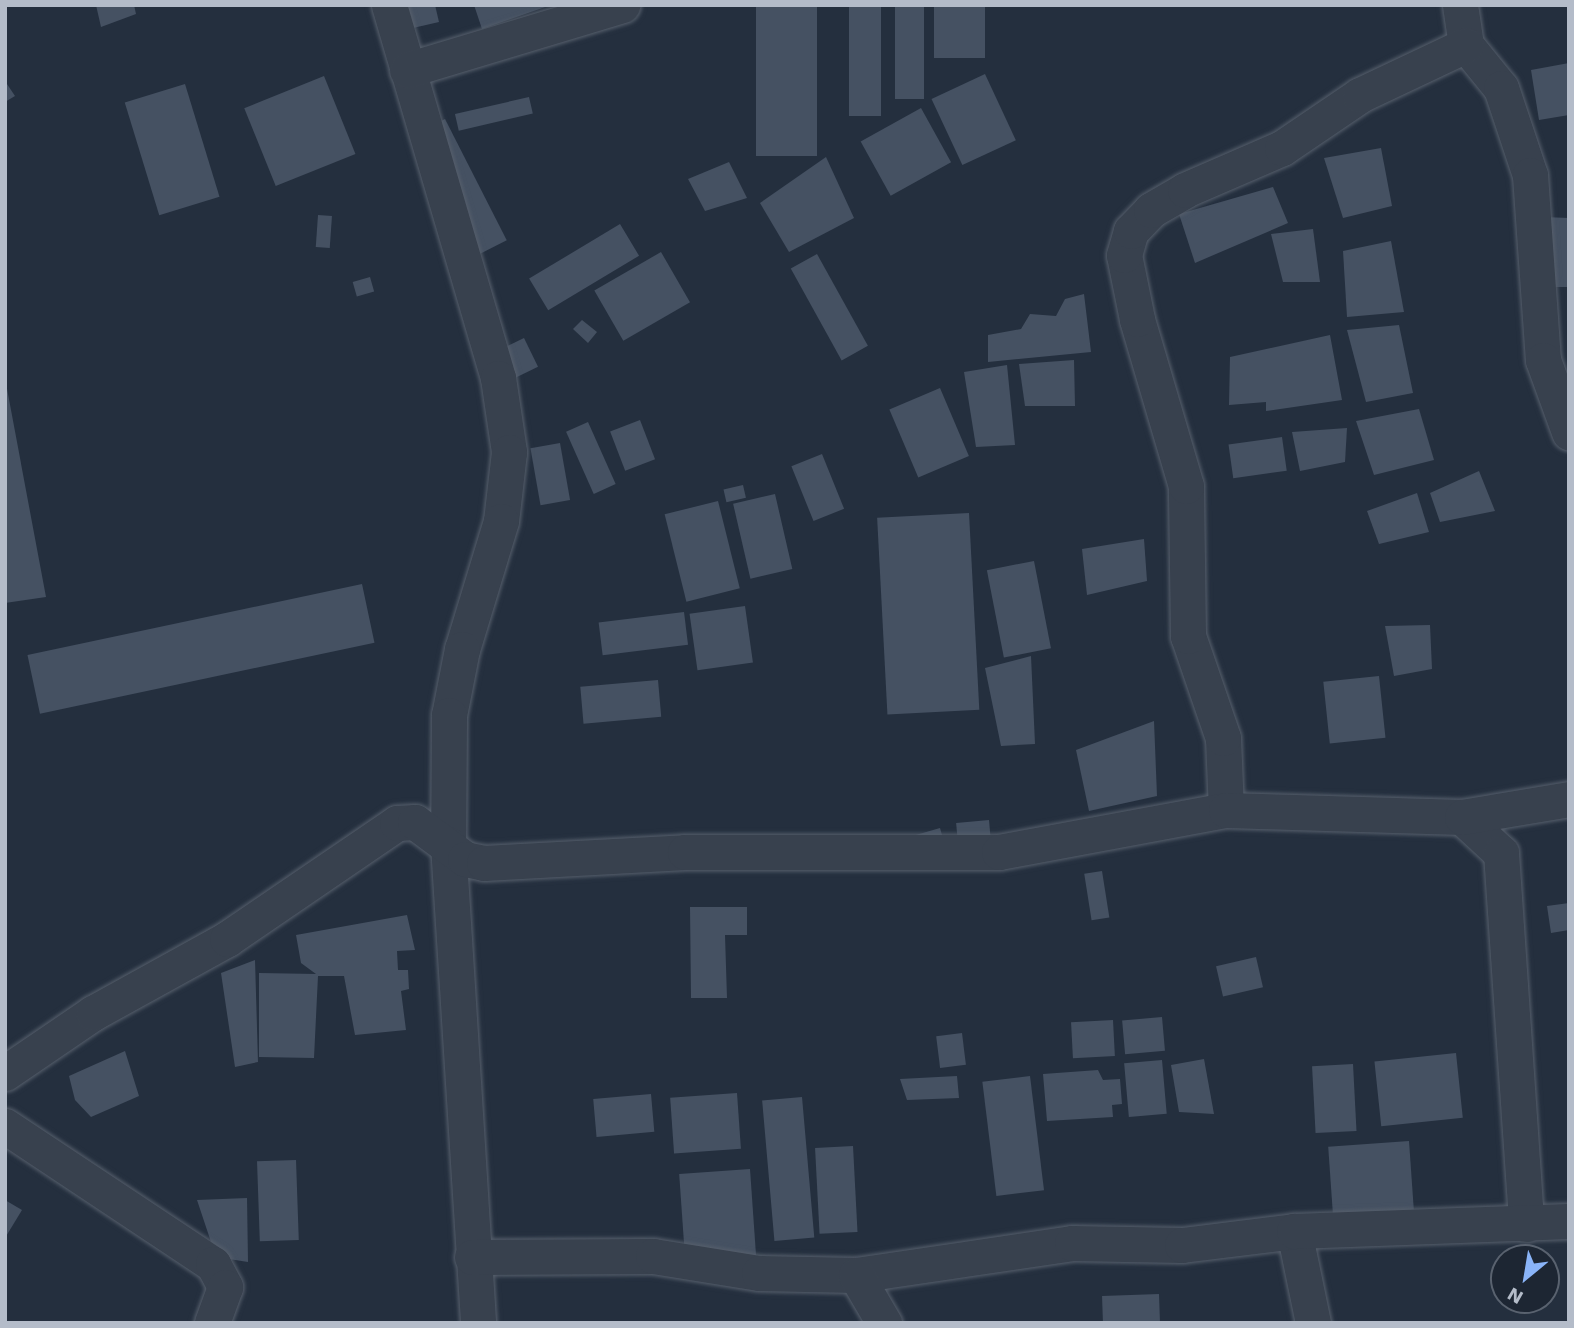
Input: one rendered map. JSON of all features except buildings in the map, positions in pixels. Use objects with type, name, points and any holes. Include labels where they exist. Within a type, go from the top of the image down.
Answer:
[{"type":"street","points":[[389,5],[498,378],[509,452],[501,521],[461,649],[449,715],[447,844],[478,1323]]},
{"type":"street","points":[[407,71],[622,5]]},
{"type":"street","points":[[1460,5],[1466,45],[1501,88],[1530,175],[1543,360],[1569,432]]},
{"type":"street","points":[[1226,810],[1223,738],[1188,636],[1186,486],[1137,319],[1124,255],[1131,231],[1151,210],[1185,190],[1282,148],[1360,95],[1466,45]]},
{"type":"street","points":[[5,1073],[93,1013],[227,939],[397,823],[415,822],[465,859],[484,863],[685,852],[999,852],[1226,810],[1462,817],[1557,801]]},
{"type":"street","points":[[1501,853],[1557,801]]},
{"type":"street","points":[[1462,817],[1501,853],[1526,1224]]},
{"type":"street","points":[[5,1126],[213,1264],[225,1287],[212,1323]]},
{"type":"street","points":[[472,1257],[653,1256],[759,1273],[856,1275],[906,1270],[1011,1248],[1182,1245],[1294,1231],[1569,1221]]},
{"type":"street","points":[[1294,1231],[1313,1323]]},
{"type":"street","points":[[883,1317],[906,1270]]},
{"type":"street","points":[[856,1275],[883,1317]]}]
